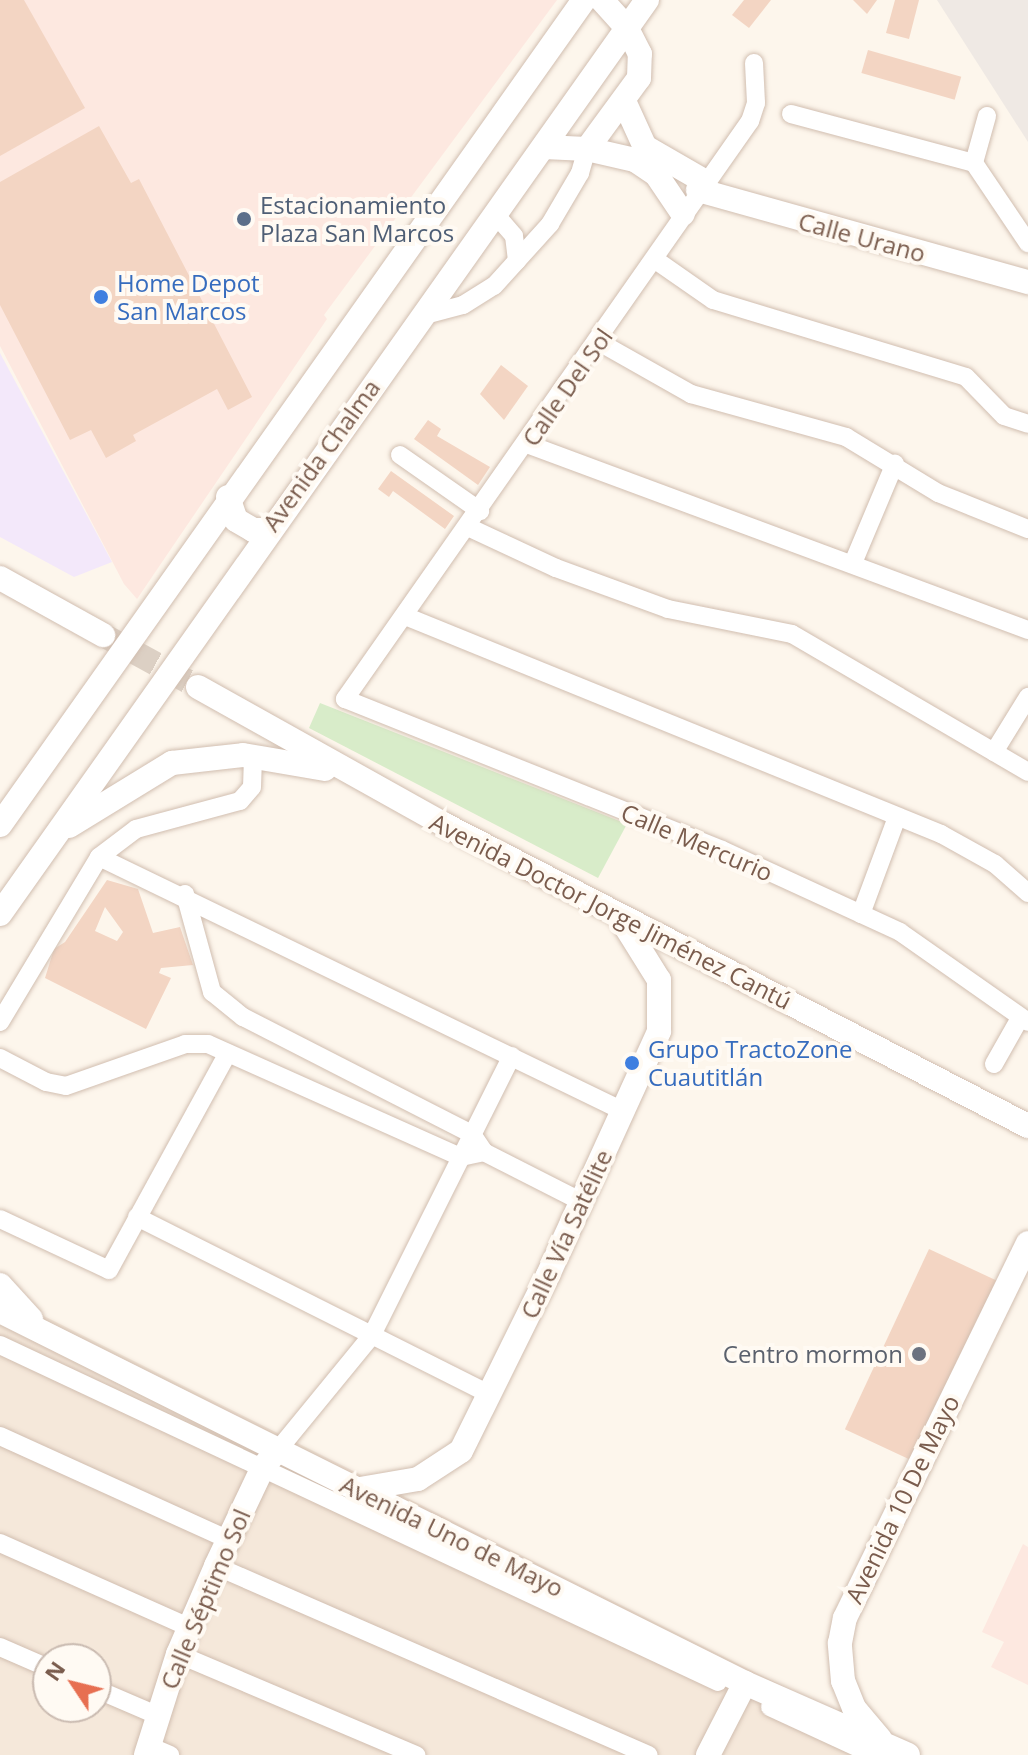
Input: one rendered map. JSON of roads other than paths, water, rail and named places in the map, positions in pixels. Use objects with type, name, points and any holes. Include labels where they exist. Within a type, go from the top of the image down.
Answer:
[{"type":"main road","points":[[0,825],[228,497],[584,0]]},
{"type":"main road","points":[[587,149],[639,78],[640,54],[627,28],[602,0]]},
{"type":"main road","name":"Avenida Chalma","points":[[0,914],[267,530],[647,0]]},
{"type":"main road","name":"Calle Urano","points":[[624,101],[645,147],[701,186],[1028,282]]},
{"type":"main road","points":[[544,147],[587,149],[635,160],[656,174],[683,214]]},
{"type":"main road","points":[[228,497],[236,520],[253,530],[267,530]]},
{"type":"main road","points":[[0,578],[103,635]]},
{"type":"main road","name":"Avenida Doctor Jorge Jiménez Cantú","points":[[198,687],[354,776],[1028,1126]]},
{"type":"main road","points":[[55,837],[112,796],[172,763],[253,756],[354,776]]},
{"type":"main road","name":"Calle Vía Satélite","points":[[359,1489],[418,1479],[442,1468],[461,1451],[582,1202],[659,1031],[663,1004],[650,960],[617,914]]},
{"type":"main road","name":"Avenida 10 De Mayo","points":[[892,1753],[862,1721],[847,1695],[840,1669],[841,1630],[1028,1243]]},
{"type":"main road","points":[[0,1285],[47,1334]]},
{"type":"main road","name":"Avenida Uno de Mayo","points":[[0,1311],[271,1459],[359,1489],[742,1688],[892,1753]]},
{"type":"main road","name":"Calle Séptimo Sol","points":[[155,1752],[159,1716],[178,1654],[227,1539],[271,1459]]},
{"type":"main road","points":[[708,1755],[742,1688]]},
{"type":"street","name":"Calle Del Sol","points":[[345,699],[657,261],[701,186],[750,121],[756,103],[754,63]]},
{"type":"street","points":[[791,114],[974,163],[1028,243]]},
{"type":"street","points":[[974,163],[987,116]]},
{"type":"street","points":[[421,316],[481,298],[517,261],[568,195],[587,149]]},
{"type":"street","points":[[495,214],[514,236],[517,261]]},
{"type":"street","points":[[657,261],[713,300],[966,377],[992,407],[1028,424]]},
{"type":"street","points":[[599,342],[691,394],[846,437],[895,463],[938,493],[1028,529]]},
{"type":"street","points":[[527,444],[1028,630]]},
{"type":"street","points":[[400,455],[480,511]]},
{"type":"street","points":[[853,563],[895,463]]},
{"type":"street","points":[[468,527],[556,568],[668,609],[792,634],[1028,772]]},
{"type":"street","points":[[405,616],[897,817],[995,864],[1028,893]]},
{"type":"street","points":[[994,752],[1028,697]]},
{"type":"street","name":"Calle Mercurio","points":[[345,699],[722,850],[900,932],[1024,1020]]},
{"type":"street","points":[[0,1022],[99,857],[136,829],[240,801],[252,787],[253,756]]},
{"type":"street","points":[[861,914],[897,817]]},
{"type":"street","points":[[99,857],[185,894],[623,1111]]},
{"type":"street","points":[[185,894],[212,992],[243,1017],[472,1134],[484,1152],[582,1202]]},
{"type":"street","points":[[994,1064],[1024,1020]]},
{"type":"street","points":[[0,1058],[46,1082],[66,1086],[185,1044],[208,1044],[461,1157],[484,1152]]},
{"type":"street","points":[[0,1219],[103,1271],[114,1263],[228,1053]]},
{"type":"street","points":[[271,1459],[372,1335],[512,1056]]},
{"type":"street","points":[[137,1217],[489,1394]]},
{"type":"street","points":[[0,1345],[271,1459],[742,1688]]},
{"type":"street","points":[[0,1436],[227,1539]]},
{"type":"street","points":[[0,1543],[189,1627]]},
{"type":"street","points":[[216,1566],[648,1755]]},
{"type":"street","points":[[0,1647],[32,1661]]},
{"type":"street","points":[[178,1654],[416,1755]]},
{"type":"street","points":[[112,1696],[159,1716]]},
{"type":"tunnel","points":[[103,635],[198,687]]},
{"type":"place","name":"Estacionamiento Plaza San Marcos","points":[[244,219]]},
{"type":"place","name":"Home Depot San Marcos","points":[[101,297]]},
{"type":"place","name":"Grupo TractoZone Cuautitlán","points":[[632,1063]]},
{"type":"place","name":"Centro mormon","points":[[919,1354]]}]
